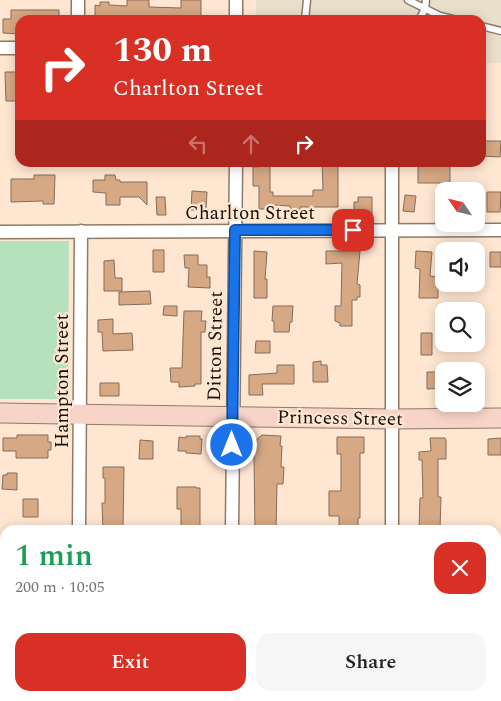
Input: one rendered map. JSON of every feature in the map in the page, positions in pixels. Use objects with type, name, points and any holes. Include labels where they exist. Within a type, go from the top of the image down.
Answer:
[{"type":"street","points":[[78,0],[78,15]]},
{"type":"street","points":[[236,0],[236,15]]},
{"type":"street","points":[[0,48],[15,48]]},
{"type":"street","name":"Ditton Street","points":[[232,525],[236,167]]},
{"type":"street","points":[[392,167],[392,525]]},
{"type":"street","name":"Charlton Street","points":[[0,232],[501,230]]},
{"type":"street","name":"Hampton Street","points":[[79,525],[81,231]]},
{"type":"street","name":"Princess Street","points":[[0,413],[392,419],[501,418]]},
{"type":"lane","points":[[306,15],[307,0]]},
{"type":"lane","points":[[408,0],[438,15]]},
{"type":"lane","points":[[422,15],[425,9],[426,0]]},
{"type":"lane","points":[[486,27],[501,31]]},
{"type":"shaded area","points":[[256,0],[501,0],[501,63],[486,63],[486,15],[256,15]]},
{"type":"green space","points":[[0,241],[69,241],[68,399],[0,399]]},
{"type":"building","points":[[127,0],[149,0],[149,7],[181,8],[181,0],[201,0],[201,15],[95,15],[95,5],[100,6],[100,2],[109,2],[109,5],[127,6]]},
{"type":"building","points":[[11,10],[59,10],[59,15],[15,15],[15,34],[3,33],[3,19],[11,19]]},
{"type":"building","points":[[5,72],[15,72],[15,101],[6,101]]},
{"type":"building","points":[[486,141],[501,141],[500,157],[486,156]]},
{"type":"building","points":[[253,167],[270,167],[270,192],[273,192],[273,196],[313,196],[313,190],[323,190],[322,167],[338,167],[338,207],[300,207],[300,212],[290,212],[290,206],[273,205],[273,209],[259,209],[259,186],[253,186]]},
{"type":"building","points":[[418,167],[450,167],[450,182],[418,183]]},
{"type":"building","points":[[34,175],[55,175],[54,204],[43,204],[43,201],[11,202],[11,179],[34,179]]},
{"type":"building","points":[[105,175],[115,175],[116,180],[120,180],[120,182],[147,182],[147,205],[139,197],[120,197],[120,205],[106,205],[106,193],[93,192],[93,180],[105,180]]},
{"type":"building","points":[[192,191],[207,192],[206,210],[191,210]]},
{"type":"building","points":[[487,192],[501,192],[500,212],[487,212]]},
{"type":"building","points":[[405,195],[416,196],[414,212],[403,211]]},
{"type":"building","points":[[156,197],[165,197],[166,215],[157,215]]},
{"type":"building","points":[[358,197],[372,197],[372,214],[354,214],[354,202],[358,202]]},
{"type":"building","points":[[153,250],[164,250],[164,272],[153,272]]},
{"type":"building","points":[[254,251],[267,252],[265,279],[267,279],[267,298],[254,298]]},
{"type":"building","points":[[326,251],[360,251],[357,284],[360,285],[360,297],[357,297],[357,300],[352,300],[352,326],[340,326],[340,323],[335,321],[335,306],[341,306],[342,263],[326,264]]},
{"type":"building","points":[[416,251],[432,252],[430,276],[435,277],[435,292],[438,292],[438,298],[419,298],[420,269],[415,268]]},
{"type":"building","points":[[490,252],[501,252],[501,267],[490,267]]},
{"type":"building","points":[[184,255],[198,255],[198,265],[207,265],[207,277],[210,277],[210,288],[188,287],[189,268],[185,268]]},
{"type":"building","points":[[114,260],[115,278],[122,278],[122,291],[104,291],[104,261]]},
{"type":"building","points":[[150,291],[151,304],[119,305],[119,292]]},
{"type":"building","points":[[164,306],[177,306],[177,316],[163,315]]},
{"type":"building","points":[[273,306],[293,306],[289,332],[274,332],[274,321],[272,321]]},
{"type":"building","points":[[184,311],[202,311],[201,321],[206,321],[205,332],[201,332],[201,384],[179,387],[179,382],[171,382],[170,368],[182,368]]},
{"type":"building","points":[[113,319],[113,334],[132,333],[133,350],[103,351],[102,332],[98,332],[98,320]]},
{"type":"building","points":[[421,333],[432,333],[432,355],[421,355]]},
{"type":"building","points":[[256,341],[270,341],[270,353],[255,353]]},
{"type":"building","points":[[321,361],[321,365],[327,365],[328,382],[313,382],[313,362]]},
{"type":"building","points":[[277,365],[294,365],[294,384],[262,384],[263,395],[249,395],[249,375],[277,373]]},
{"type":"building","points":[[427,372],[435,372],[435,389],[427,389]]},
{"type":"building","points":[[100,383],[119,383],[119,396],[100,396]]},
{"type":"building","points":[[17,435],[48,435],[48,442],[51,442],[51,450],[48,450],[48,458],[16,458],[16,451],[3,451],[3,438],[17,438]]},
{"type":"building","points":[[262,435],[281,436],[281,467],[284,467],[283,484],[277,484],[276,525],[255,525],[255,441]]},
{"type":"building","points":[[186,436],[200,436],[200,439],[202,439],[201,454],[178,451],[179,437],[186,438]]},
{"type":"building","points":[[337,437],[364,437],[364,453],[360,453],[360,518],[358,518],[358,525],[339,525],[339,516],[329,516],[329,491],[341,491],[341,454],[337,454]]},
{"type":"building","points":[[430,438],[445,438],[446,459],[438,459],[438,497],[441,497],[440,525],[419,525],[420,498],[423,498],[422,460],[419,460],[419,452],[431,451]]},
{"type":"building","points":[[501,438],[501,455],[488,455],[488,439]]},
{"type":"building","points":[[140,440],[153,441],[153,459],[139,459]]},
{"type":"building","points":[[103,467],[124,467],[123,525],[103,525],[102,503],[105,503],[105,478],[103,478]]},
{"type":"building","points":[[7,473],[17,473],[17,490],[2,489],[3,475],[7,475]]},
{"type":"building","points":[[177,487],[200,488],[200,525],[181,525],[181,509],[177,509]]},
{"type":"building","points":[[23,499],[38,499],[38,517],[23,517]]},
{"type":"route","points":[[232,445],[235,230],[353,230]]}]
